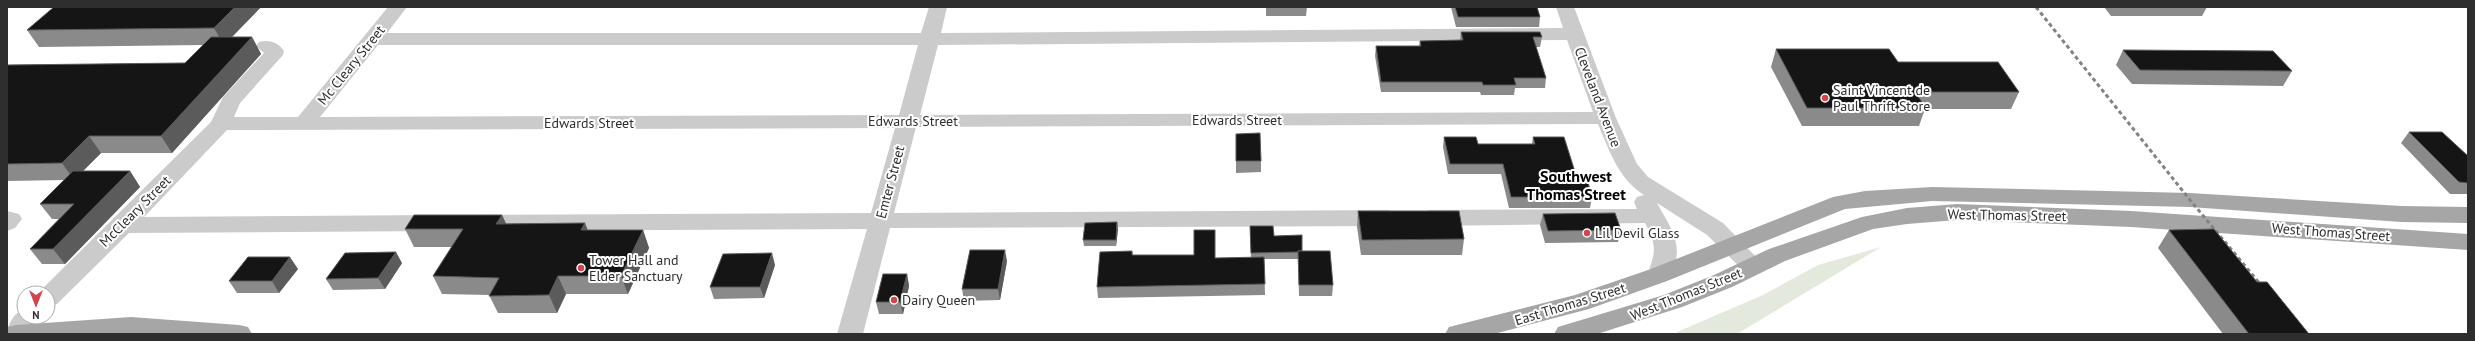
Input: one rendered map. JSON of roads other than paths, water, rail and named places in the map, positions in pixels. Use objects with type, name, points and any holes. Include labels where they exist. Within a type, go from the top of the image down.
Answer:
[{"type":"main road","name":"West Thomas Street","points":[[1659,275],[1841,202],[1932,194],[2190,200],[2390,214],[2468,215]]},
{"type":"main road","name":"West Thomas Street","points":[[1567,334],[1624,318],[1678,299],[1777,254],[1870,222],[1957,212],[2259,226],[2466,239]]},
{"type":"main road","name":"East Thomas Street","points":[[1458,334],[1580,303],[1659,275]]},
{"type":"main road","points":[[18,326],[131,326],[239,334]]},
{"type":"street","name":"Mc Cleary Street","points":[[304,123],[398,7]]},
{"type":"street","name":"Emter Street","points":[[850,334],[906,121],[938,7]]},
{"type":"street","name":"Cleveland Avenue","points":[[1565,7],[1622,158],[1640,182],[1715,229],[1753,266]]},
{"type":"street","points":[[373,39],[929,39],[1574,34]]},
{"type":"street","points":[[221,124],[230,101],[273,55],[274,51],[266,46]]},
{"type":"street","name":"Edwards Street","points":[[221,124],[1606,118]]},
{"type":"street","name":"McCleary Street","points":[[56,290],[123,225],[221,124]]},
{"type":"street","name":"Cleveland Avenue","points":[[1640,182],[1640,191],[1650,215],[1664,237],[1667,253],[1659,275]]},
{"type":"street","points":[[123,225],[880,222],[1626,217],[1650,215]]},
{"type":"street","points":[[7,219],[11,219],[7,223]]},
{"type":"railway","points":[[2036,7],[2190,200],[2266,291]]},
{"type":"place","name":"Saint Vincent de Paul Thrift Store","points":[[1825,98]]},
{"type":"place","name":"Lil Devil Glass","points":[[1587,233]]},
{"type":"place","name":"Tower Hall and Elder Sanctuary","points":[[581,268]]},
{"type":"place","name":"Dairy Queen","points":[[894,300]]},
{"type":"district","name":"Southwest Thomas Street","points":[[1576,185]]}]
